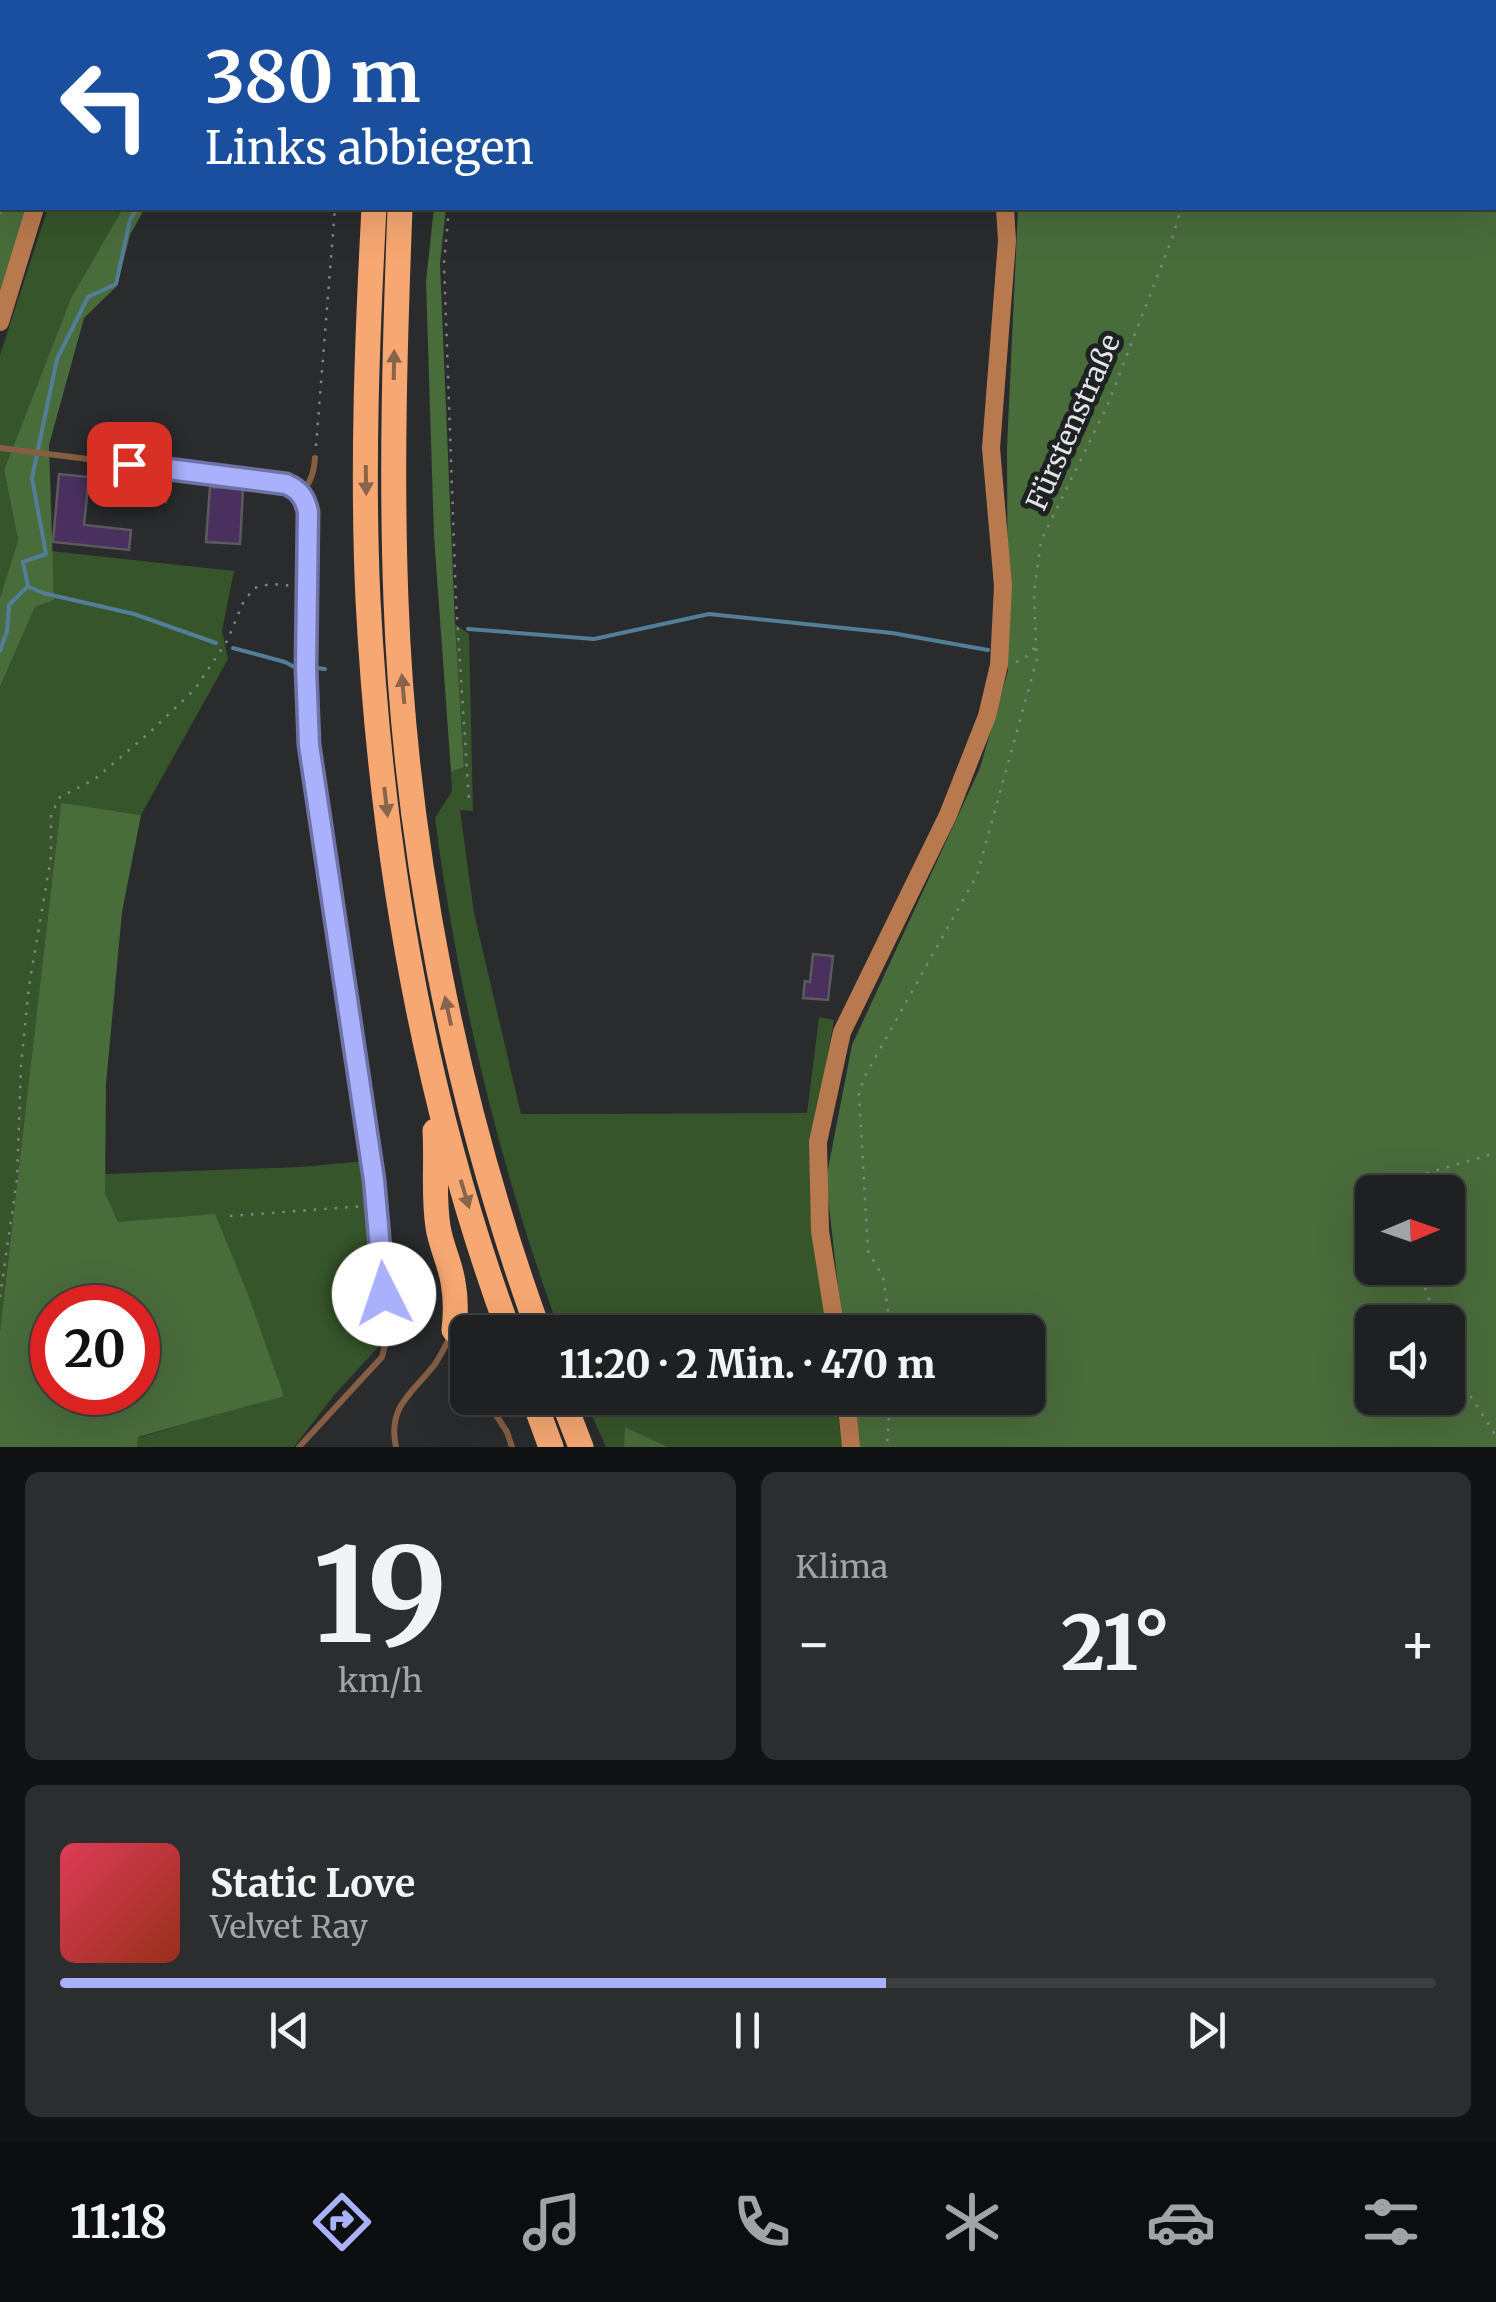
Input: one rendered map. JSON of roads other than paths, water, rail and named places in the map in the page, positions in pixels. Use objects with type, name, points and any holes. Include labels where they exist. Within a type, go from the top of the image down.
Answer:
[{"type":"highway","points":[[374,210],[365,472],[368,600],[381,768],[396,883],[432,1066],[453,1154],[503,1315]]},
{"type":"highway","points":[[400,210],[392,478],[396,605],[413,800],[436,953],[469,1106],[532,1315]]},
{"type":"highway","points":[[432,1066],[438,1232],[453,1280],[455,1315]]},
{"type":"highway","points":[[540,1415],[552,1447]]},
{"type":"highway","points":[[570,1415],[581,1441]]},
{"type":"street","points":[[0,322],[34,210]]},
{"type":"street","points":[[833,1315],[820,1231],[818,1142],[842,1032],[948,816],[986,716],[1000,665],[1003,586],[991,448],[1007,241],[1005,210]]},
{"type":"street","points":[[848,1415],[851,1447]]},
{"type":"lane","points":[[0,448],[286,484],[301,494],[308,512],[309,745],[377,1205],[387,1337],[386,1348],[374,1366],[299,1447]]},
{"type":"lane","points":[[301,494],[309,485],[315,458]]},
{"type":"lane","points":[[396,1447],[392,1431],[397,1410],[450,1337]]},
{"type":"lane","points":[[497,1415],[512,1447]]},
{"type":"waterway","points":[[0,651],[7,631],[9,605],[28,586],[23,562],[46,554],[32,478],[57,359],[88,297],[116,284],[130,220],[136,210]]},
{"type":"waterway","points":[[29,587],[134,614],[216,643]]},
{"type":"waterway","points":[[468,629],[594,639],[709,614],[892,633],[988,650]]},
{"type":"waterway","points":[[233,648],[298,669]]},
{"type":"waterway","points":[[317,668],[325,669]]}]
